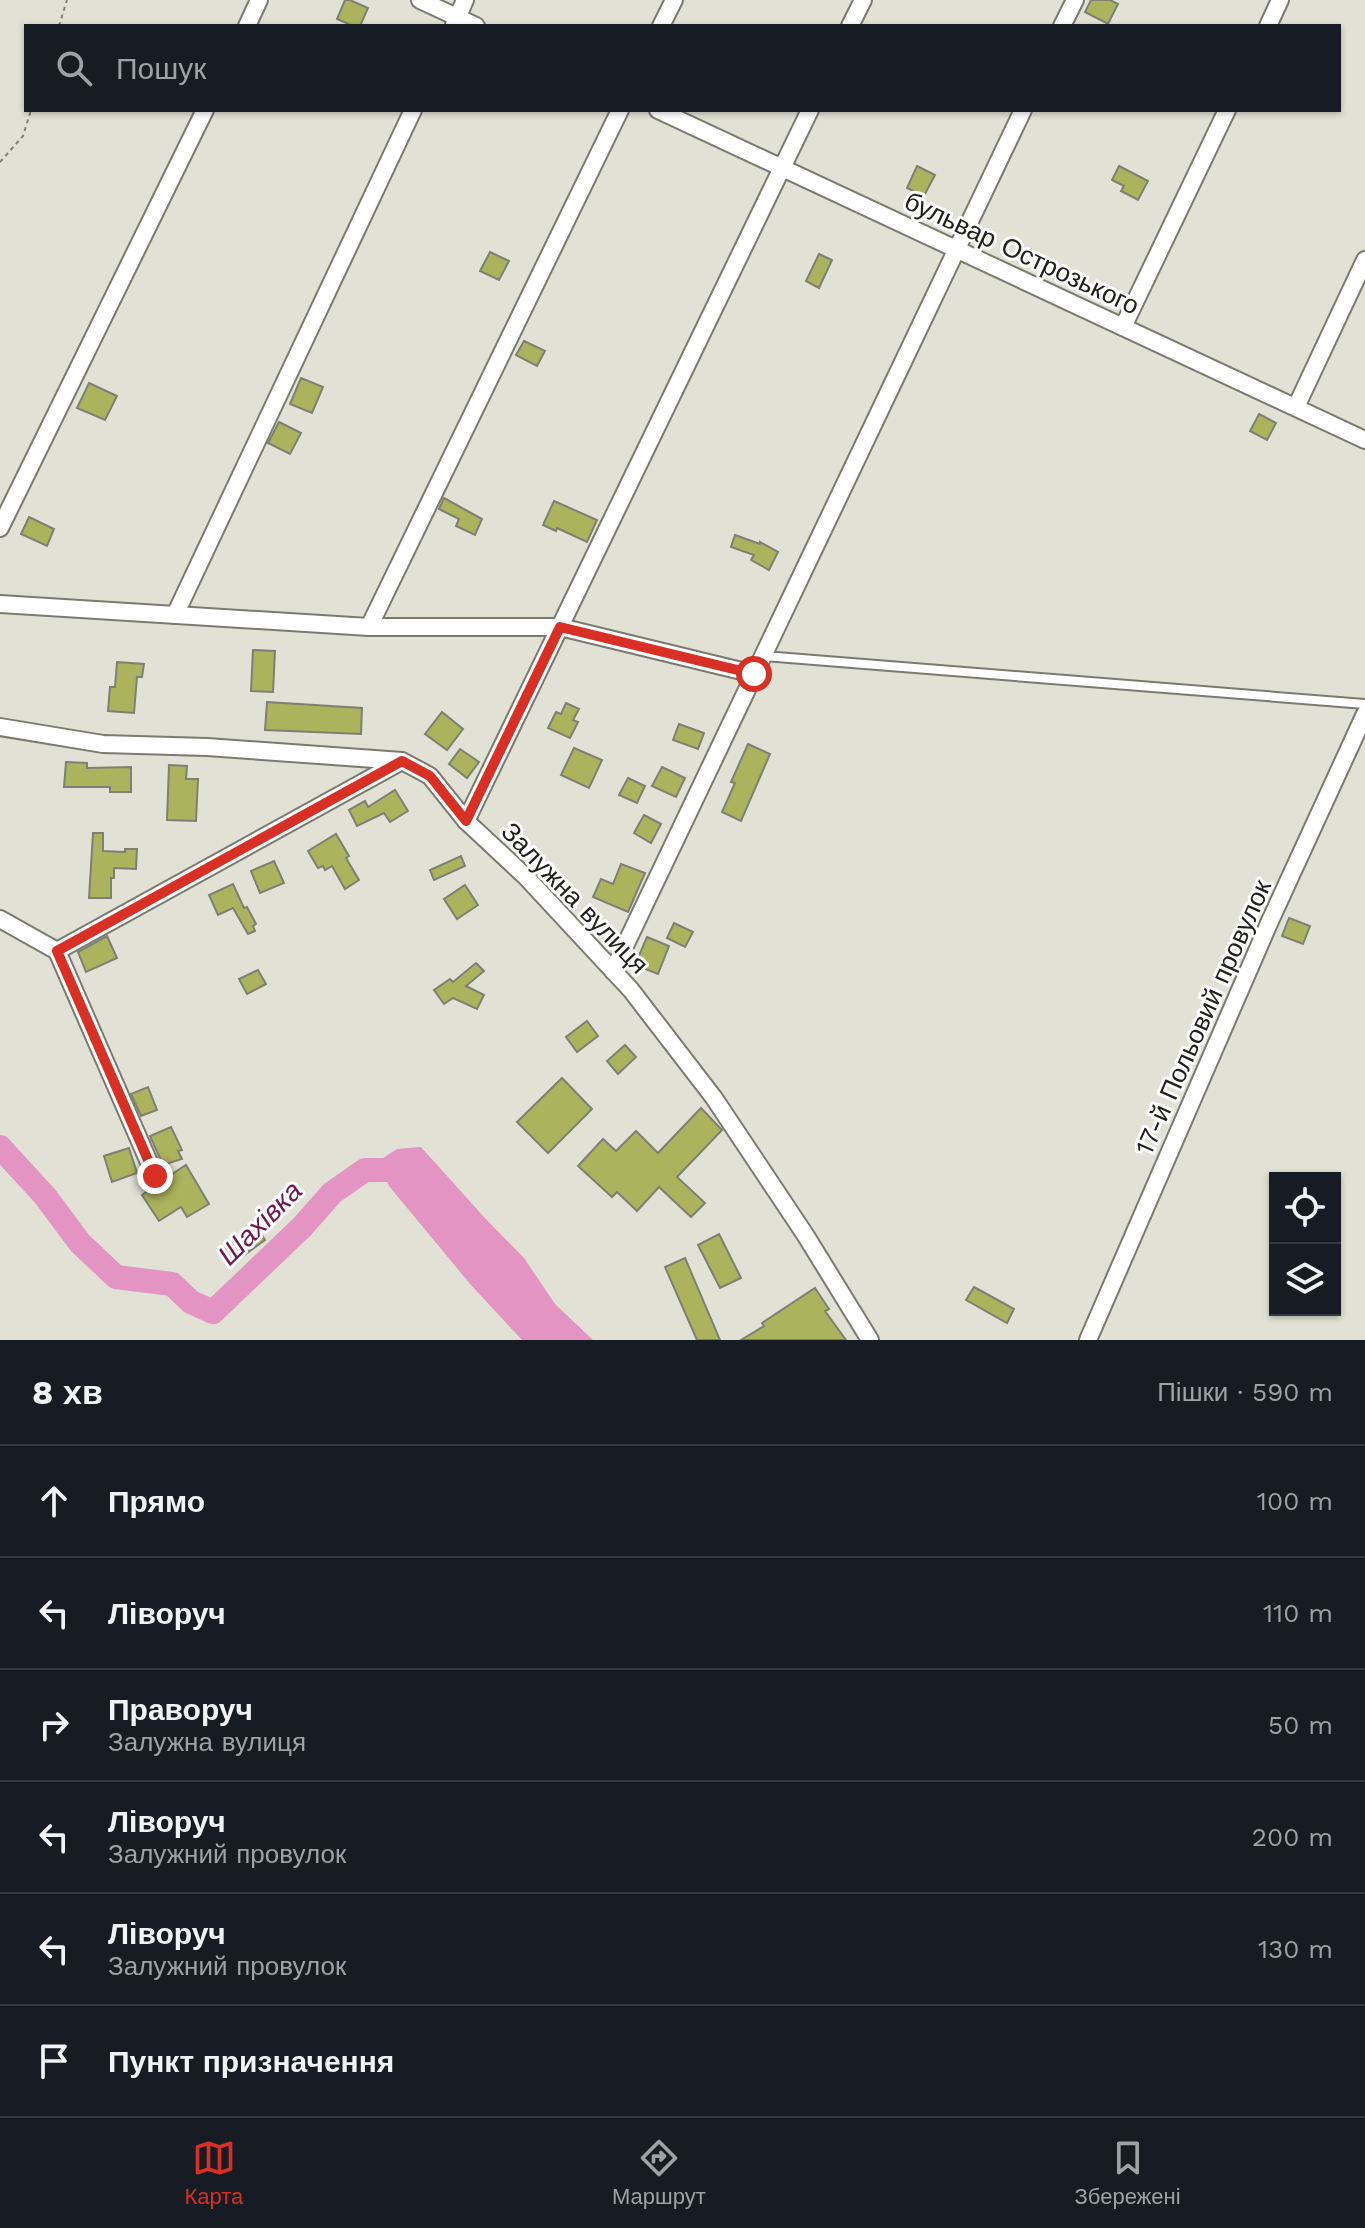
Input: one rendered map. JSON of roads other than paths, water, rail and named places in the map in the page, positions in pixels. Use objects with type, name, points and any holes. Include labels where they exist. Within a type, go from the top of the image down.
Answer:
[{"type":"street","points":[[248,24],[259,0]]},
{"type":"street","points":[[420,0],[455,22],[465,0]]},
{"type":"street","points":[[662,24],[674,0]]},
{"type":"street","points":[[851,24],[863,0]]},
{"type":"street","points":[[1063,24],[1075,0]]},
{"type":"street","points":[[1269,24],[1280,0]]},
{"type":"street","points":[[0,528],[204,112]]},
{"type":"street","points":[[175,615],[412,112]]},
{"type":"street","points":[[369,627],[619,112]]},
{"type":"street","name":"бульвар Острозького","points":[[662,112],[1365,440]]},
{"type":"street","points":[[466,821],[809,112]]},
{"type":"street","points":[[613,971],[1022,112]]},
{"type":"street","points":[[1123,327],[1226,112]]},
{"type":"street","points":[[1296,407],[1365,260]]},
{"type":"street","points":[[0,604],[369,627],[560,627],[754,674]]},
{"type":"street","name":"17-й Польовий провулок","points":[[1088,1340],[1270,921],[1365,714]]},
{"type":"street","name":"Залужна вулиця","points":[[0,727],[103,744],[207,747],[402,761],[430,776],[466,821],[526,877],[631,990],[714,1098],[806,1236],[870,1340]]},
{"type":"street","points":[[57,951],[402,761]]},
{"type":"street","points":[[0,919],[57,951],[155,1176]]},
{"type":"lane","points":[[763,656],[1365,704]]},
{"type":"waterway","name":"Шахівка","points":[[0,1147],[45,1196],[80,1243],[116,1277],[172,1284],[191,1302],[213,1312],[302,1227],[332,1193],[365,1170],[405,1170],[410,1175]]}]
